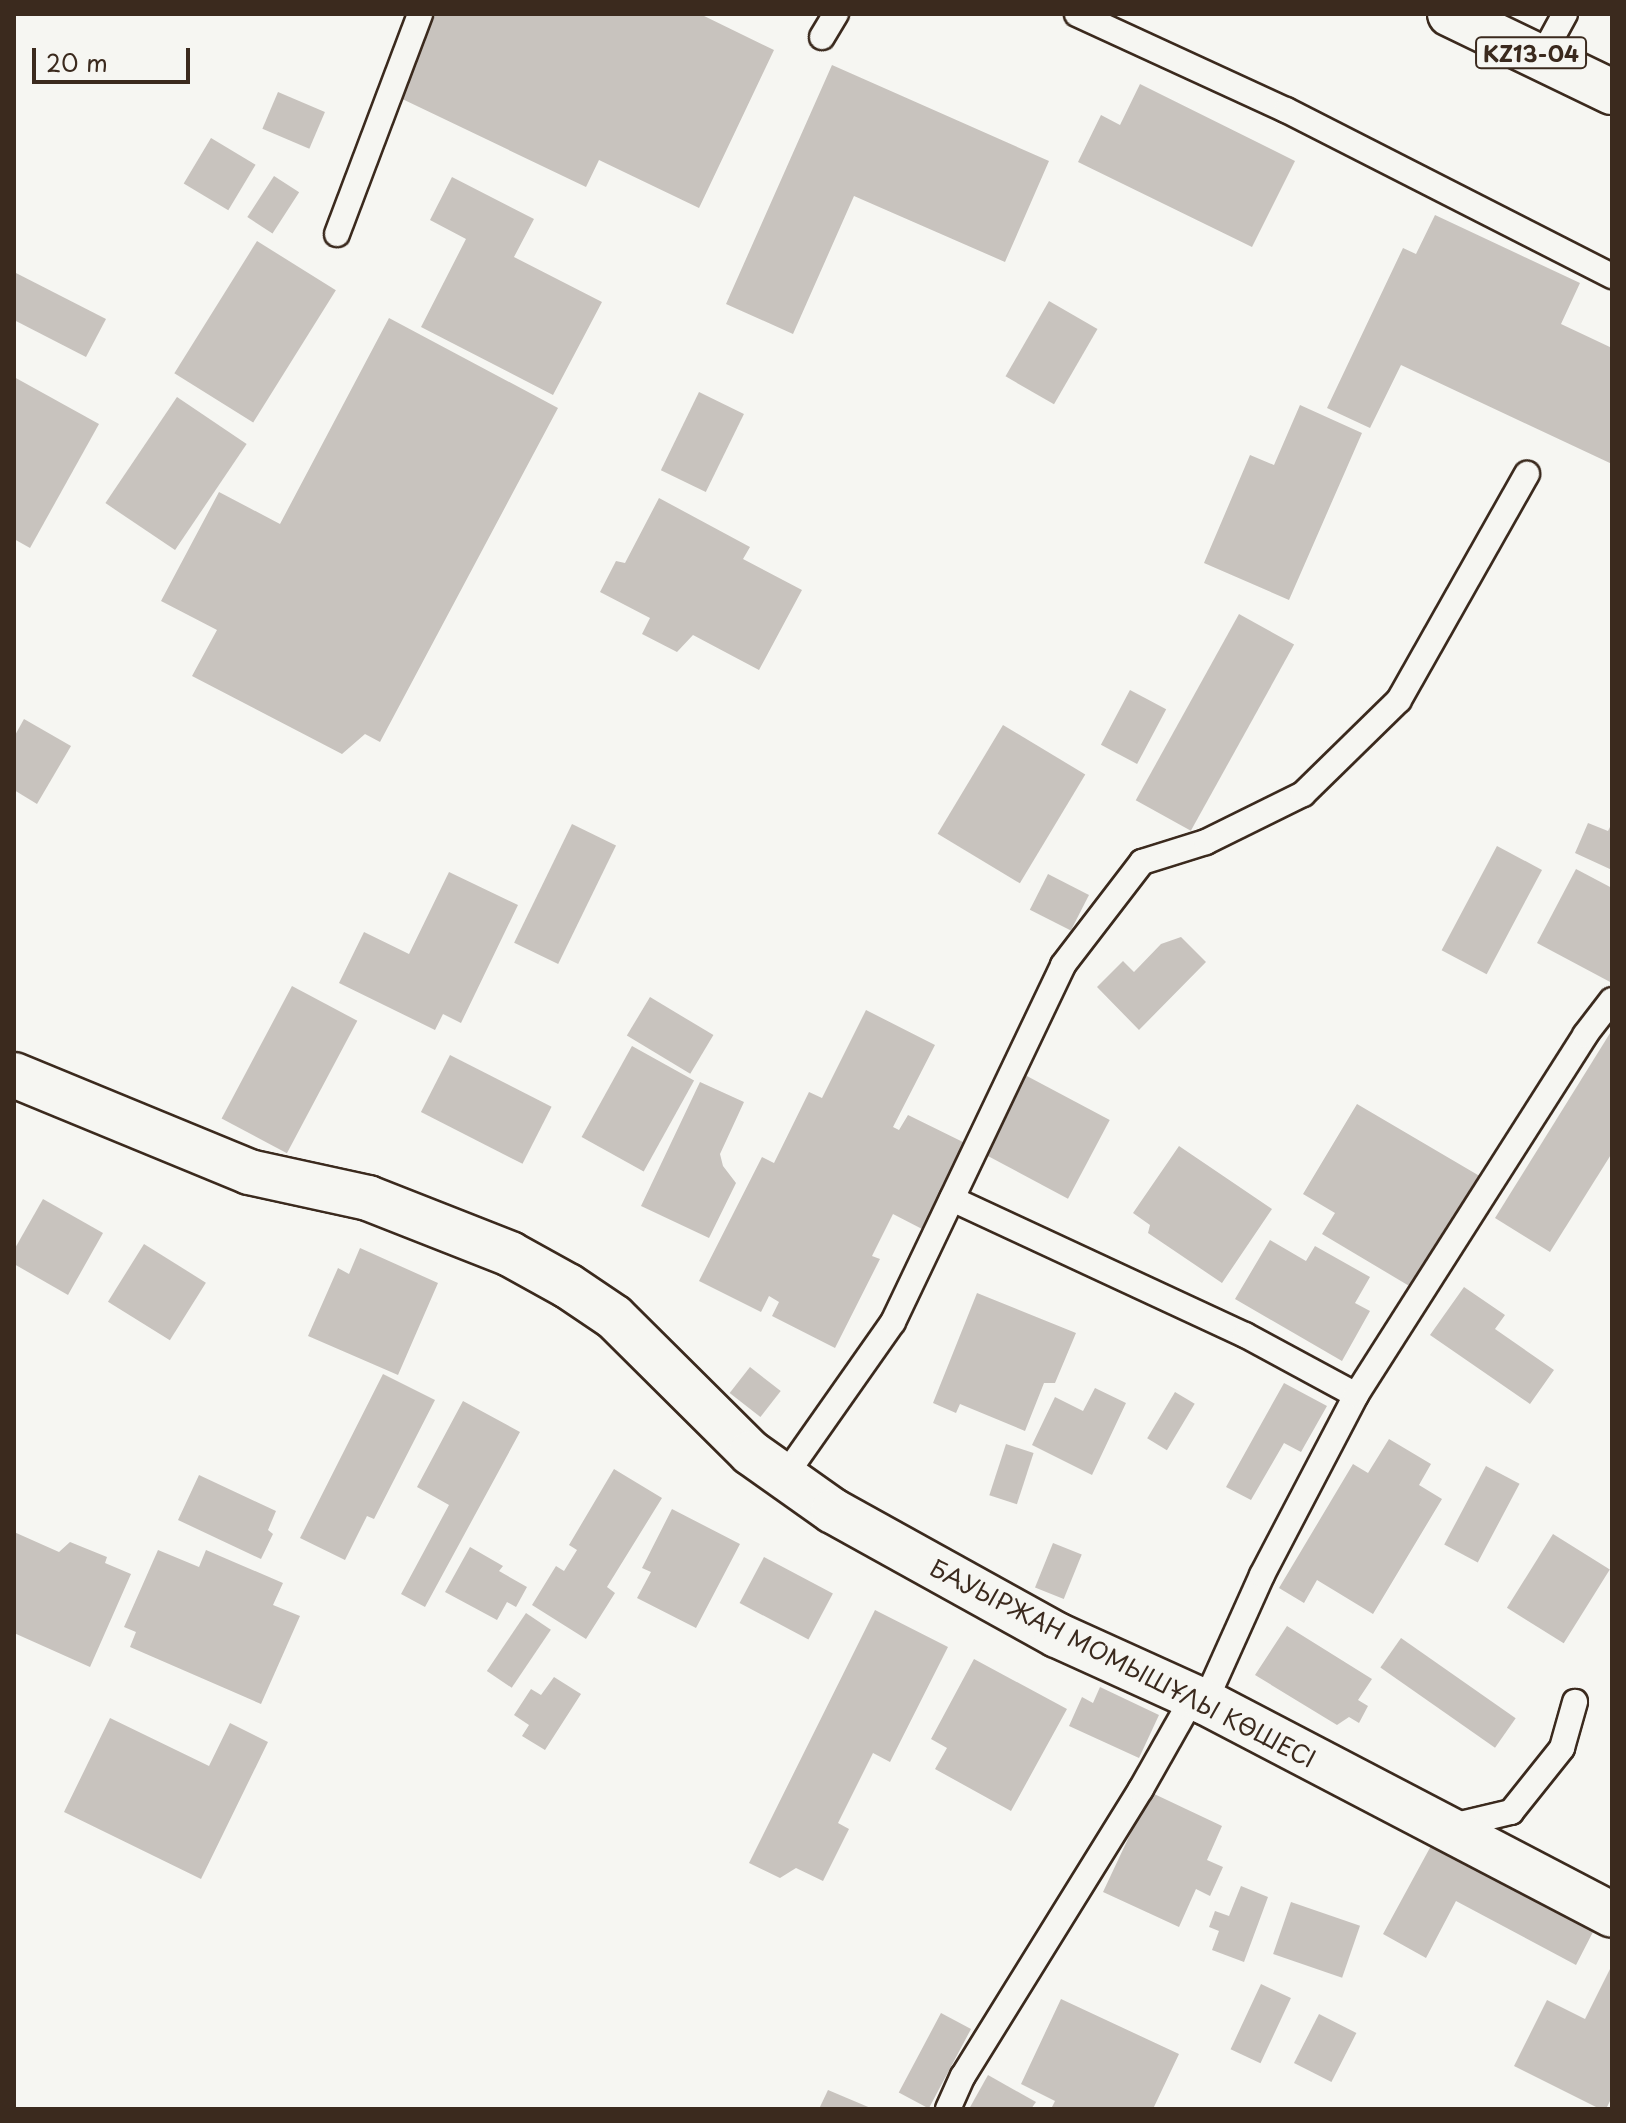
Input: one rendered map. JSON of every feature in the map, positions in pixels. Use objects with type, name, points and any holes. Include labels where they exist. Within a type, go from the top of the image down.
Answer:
[{"type":"street","name":"KZ13-04","points":[[1450,14],[1612,92]]},
{"type":"street","name":"БАУЫРЖАН МОМЫШҰЛЫ КӨШЕСІ","points":[[14,1075],[249,1172],[368,1198],[510,1254],[568,1286],[614,1317],[751,1453],[833,1511],[1057,1635],[1199,1699],[1612,1915]]},
{"type":"lane","points":[[337,234],[420,14]]},
{"type":"lane","points":[[822,37],[836,14]]},
{"type":"lane","points":[[1077,14],[1286,110],[1612,276]]},
{"type":"lane","points":[[1541,58],[1565,14]]},
{"type":"lane","points":[[784,1477],[893,1322],[1063,965],[1142,862],[1206,842],[1303,794],[1399,700],[1527,474]]},
{"type":"lane","points":[[948,2109],[963,2076],[1199,1699],[1356,1395],[1585,1035],[1612,1000]]},
{"type":"lane","points":[[952,1199],[1245,1335],[1356,1395]]},
{"type":"lane","points":[[1442,1828],[1511,1812],[1562,1748],[1575,1702]]},
{"type":"building","points":[[436,14],[700,14],[774,50],[699,208],[599,160],[586,187],[396,96]]},
{"type":"building","points":[[832,65],[1049,161],[1005,262],[854,196],[793,334],[726,304]]},
{"type":"building","points":[[1140,84],[1295,161],[1252,247],[1078,162],[1101,115],[1120,125]]},
{"type":"building","points":[[278,92],[325,112],[309,149],[262,129]]},
{"type":"building","points":[[211,138],[256,165],[228,210],[184,183]]},
{"type":"building","points":[[274,176],[299,192],[272,233],[247,217]]},
{"type":"building","points":[[452,177],[534,219],[514,257],[602,302],[553,395],[421,327],[466,239],[430,220]]},
{"type":"building","points":[[1435,215],[1580,283],[1561,324],[1612,348],[1612,464],[1401,365],[1370,428],[1327,408],[1403,248],[1416,254]]},
{"type":"building","points":[[257,241],[336,290],[253,423],[174,373]]},
{"type":"building","points":[[14,272],[106,319],[86,357],[14,320]]},
{"type":"building","points":[[1049,301],[1097,329],[1054,404],[1006,376]]},
{"type":"building","points":[[389,318],[558,408],[380,742],[365,734],[342,754],[192,676],[217,630],[161,601],[219,492],[280,524]]},
{"type":"building","points":[[14,377],[99,424],[30,548],[14,539]]},
{"type":"building","points":[[699,392],[744,414],[706,492],[661,470]]},
{"type":"building","points":[[177,397],[247,444],[175,550],[105,503]]},
{"type":"building","points":[[1300,405],[1362,433],[1289,600],[1204,563],[1250,455],[1274,465]]},
{"type":"building","points":[[659,498],[750,547],[743,559],[802,590],[759,670],[693,635],[677,652],[642,634],[650,618],[600,592],[616,561],[625,563]]},
{"type":"building","points":[[1239,614],[1294,645],[1191,831],[1136,800]]},
{"type":"building","points":[[1130,690],[1166,709],[1137,764],[1101,745]]},
{"type":"building","points":[[24,719],[71,746],[37,804],[14,790],[14,737]]},
{"type":"building","points":[[1003,725],[1085,774],[1020,883],[938,834]]},
{"type":"building","points":[[1588,823],[1608,831],[1612,823],[1612,870],[1575,853]]},
{"type":"building","points":[[572,824],[616,845],[558,964],[514,943]]},
{"type":"building","points":[[1497,846],[1542,870],[1487,974],[1442,950]]},
{"type":"building","points":[[1576,869],[1612,888],[1612,983],[1537,943]]},
{"type":"building","points":[[449,872],[518,905],[461,1023],[443,1014],[435,1030],[339,983],[364,932],[409,954]]},
{"type":"building","points":[[1048,874],[1089,895],[1071,931],[1030,910]]},
{"type":"building","points":[[1181,937],[1206,962],[1139,1030],[1097,987],[1123,961],[1134,972],[1161,944]]},
{"type":"building","points":[[292,986],[357,1021],[287,1153],[222,1118]]},
{"type":"building","points":[[650,997],[713,1035],[690,1074],[627,1036]]},
{"type":"building","points":[[866,1010],[935,1045],[893,1127],[899,1130],[908,1115],[967,1144],[924,1230],[893,1214],[872,1256],[880,1259],[835,1348],[772,1316],[779,1302],[769,1296],[761,1312],[699,1281],[762,1157],[774,1163],[809,1092],[822,1098]]},
{"type":"building","points":[[1612,1030],[1612,1153],[1550,1252],[1495,1218]]},
{"type":"building","points":[[632,1046],[694,1080],[644,1171],[582,1137]]},
{"type":"building","points":[[450,1055],[552,1107],[523,1164],[421,1112]]},
{"type":"building","points":[[1025,1075],[1110,1120],[1068,1199],[983,1154]]},
{"type":"building","points":[[700,1082],[744,1102],[720,1154],[723,1166],[736,1183],[709,1238],[641,1206]]},
{"type":"building","points":[[1357,1104],[1483,1178],[1416,1290],[1322,1234],[1335,1213],[1303,1194]]},
{"type":"building","points":[[1179,1146],[1272,1209],[1222,1283],[1148,1233],[1150,1225],[1133,1213]]},
{"type":"building","points":[[43,1199],[103,1233],[68,1295],[14,1264],[14,1250]]},
{"type":"building","points":[[1270,1240],[1306,1261],[1315,1246],[1370,1277],[1355,1303],[1370,1311],[1342,1361],[1235,1299]]},
{"type":"building","points":[[144,1244],[206,1283],[170,1340],[108,1302]]},
{"type":"building","points":[[360,1248],[438,1283],[398,1375],[308,1336],[338,1268],[349,1274]]},
{"type":"building","points":[[1464,1287],[1505,1315],[1495,1329],[1554,1370],[1530,1404],[1430,1335]]},
{"type":"building","points":[[977,1293],[1076,1333],[1055,1383],[1044,1383],[1025,1431],[960,1404],[956,1413],[933,1403]]},
{"type":"building","points":[[750,1367],[781,1391],[760,1417],[730,1393]]},
{"type":"building","points":[[383,1374],[435,1400],[374,1519],[367,1516],[345,1560],[300,1538]]},
{"type":"building","points":[[1284,1383],[1327,1406],[1301,1452],[1284,1443],[1251,1500],[1226,1487]]},
{"type":"building","points":[[1095,1388],[1126,1403],[1092,1475],[1032,1445],[1055,1397],[1083,1411]]},
{"type":"building","points":[[1175,1392],[1195,1404],[1167,1450],[1147,1438]]},
{"type":"building","points":[[463,1401],[520,1432],[425,1607],[401,1594],[449,1505],[417,1487]]},
{"type":"building","points":[[1389,1439],[1431,1464],[1419,1485],[1442,1499],[1373,1614],[1317,1580],[1304,1603],[1279,1588],[1353,1464],[1368,1473]]},
{"type":"building","points":[[1006,1444],[1034,1453],[1017,1504],[989,1495]]},
{"type":"building","points":[[1486,1466],[1520,1484],[1478,1562],[1444,1545]]},
{"type":"building","points":[[614,1469],[662,1498],[607,1587],[615,1593],[586,1639],[532,1605],[556,1566],[564,1571],[577,1550],[569,1545]]},
{"type":"building","points":[[199,1475],[276,1511],[268,1530],[273,1534],[261,1559],[178,1520]]},
{"type":"building","points":[[672,1509],[740,1544],[696,1628],[637,1598],[651,1572],[642,1568]]},
{"type":"building","points":[[14,1532],[59,1552],[70,1542],[107,1557],[105,1563],[131,1574],[90,1667],[14,1633]]},
{"type":"building","points":[[1553,1534],[1610,1570],[1564,1643],[1507,1608]]},
{"type":"building","points":[[1053,1543],[1082,1555],[1064,1599],[1035,1588]]},
{"type":"building","points":[[470,1547],[503,1566],[499,1571],[527,1587],[516,1607],[507,1602],[497,1620],[445,1592]]},
{"type":"building","points":[[158,1550],[199,1567],[206,1550],[283,1583],[273,1605],[300,1616],[261,1704],[130,1647],[136,1632],[124,1627]]},
{"type":"building","points":[[764,1557],[833,1594],[808,1640],[740,1603]]},
{"type":"building","points":[[875,1610],[948,1647],[890,1762],[873,1753],[838,1823],[849,1829],[823,1881],[796,1868],[780,1878],[749,1863]]},
{"type":"building","points":[[526,1613],[551,1630],[512,1688],[487,1671]]},
{"type":"building","points":[[1287,1626],[1372,1679],[1358,1700],[1368,1706],[1359,1723],[1349,1717],[1337,1725],[1255,1675]]},
{"type":"building","points":[[1401,1638],[1516,1718],[1495,1748],[1380,1667]]},
{"type":"building","points":[[974,1659],[1067,1709],[1011,1811],[935,1769],[947,1748],[931,1739]]},
{"type":"building","points":[[554,1677],[581,1694],[545,1750],[522,1736],[529,1725],[514,1715],[531,1689],[541,1695]]},
{"type":"building","points":[[1100,1687],[1159,1715],[1139,1758],[1069,1726],[1082,1697],[1093,1703]]},
{"type":"building","points":[[110,1718],[209,1766],[230,1723],[268,1742],[201,1879],[64,1812]]},
{"type":"building","points":[[1150,1792],[1222,1826],[1207,1860],[1223,1867],[1210,1896],[1196,1889],[1179,1927],[1103,1892]]},
{"type":"building","points":[[1432,1844],[1594,1930],[1576,1965],[1456,1901],[1426,1958],[1383,1934]]},
{"type":"building","points":[[1241,1886],[1268,1897],[1244,1962],[1212,1950],[1219,1931],[1209,1927],[1215,1911],[1229,1916]]},
{"type":"building","points":[[1291,1902],[1360,1926],[1342,1978],[1273,1954]]},
{"type":"building","points":[[1612,1965],[1612,2097],[1606,2109],[1600,2109],[1514,2066],[1547,2000],[1585,2019]]},
{"type":"building","points":[[1261,1984],[1291,1998],[1260,2063],[1231,2049]]},
{"type":"building","points":[[1061,1999],[1179,2054],[1153,2109],[1051,2109],[1055,2101],[1021,2084]]},
{"type":"building","points":[[941,2013],[971,2029],[929,2108],[899,2092]]},
{"type":"building","points":[[1319,2014],[1356,2033],[1331,2082],[1294,2063]]},
{"type":"building","points":[[988,2075],[1036,2102],[1031,2109],[969,2109]]},
{"type":"building","points":[[828,2090],[873,2109],[819,2109]]}]
